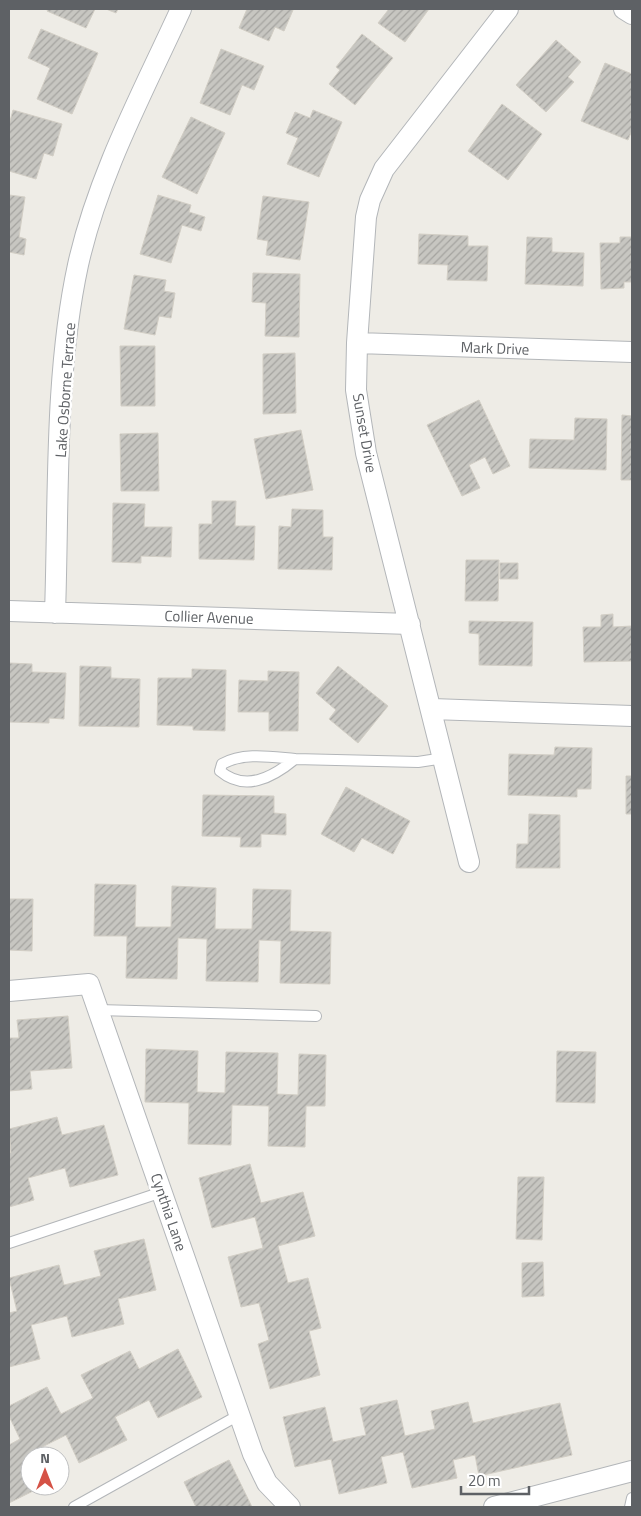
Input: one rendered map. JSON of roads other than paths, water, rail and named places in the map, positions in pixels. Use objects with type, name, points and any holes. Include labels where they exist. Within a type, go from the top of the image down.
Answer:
[{"type":"street","name":"Lake Osborne Terrace","points":[[55,613],[63,375],[67,331],[78,265],[90,222],[112,158],[181,9]]},
{"type":"street","name":"Sunset Drive","points":[[469,862],[360,422],[356,390],[357,344],[366,217],[376,184],[384,168],[407,136],[508,9]]},
{"type":"street","points":[[624,9],[632,14]]},
{"type":"street","name":"Mark Drive","points":[[357,344],[632,352]]},
{"type":"street","name":"Collier Avenue","points":[[9,611],[410,624]]},
{"type":"street","points":[[432,709],[632,716]]},
{"type":"street","name":"Cynthia Lane","points":[[9,991],[89,984],[259,1469],[277,1495],[290,1507]]},
{"type":"street","points":[[494,1507],[632,1471]]},
{"type":"lane","points":[[295,759],[282,770],[245,783],[229,779],[220,771],[222,764],[233,758],[255,756],[295,759],[418,762],[444,758]]},
{"type":"lane","points":[[98,1010],[316,1016]]},
{"type":"lane","points":[[9,1243],[162,1192]]},
{"type":"lane","points":[[74,1507],[239,1415]]},
{"type":"lane","points":[[630,1507],[632,1498]]}]
